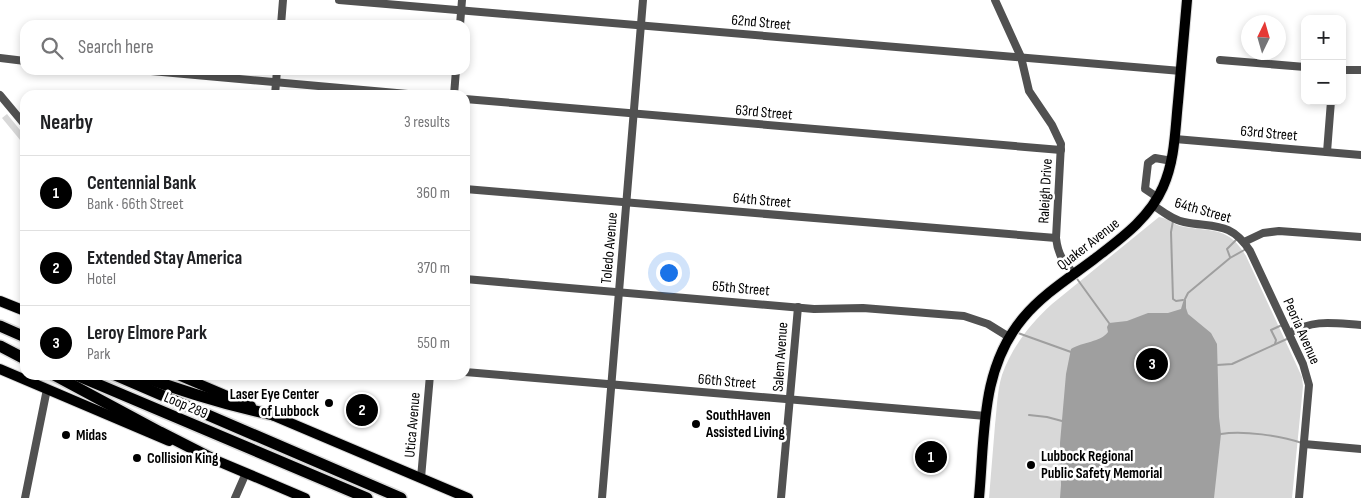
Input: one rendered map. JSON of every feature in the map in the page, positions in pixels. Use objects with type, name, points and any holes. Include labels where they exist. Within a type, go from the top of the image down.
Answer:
[{"type":"highway","points":[[3,327],[20,333]]},
{"type":"highway","points":[[0,344],[20,351]]},
{"type":"highway","points":[[0,344],[20,356]]},
{"type":"highway","points":[[63,380],[215,460]]},
{"type":"highway","name":"Loop 289","points":[[88,380],[367,498]]},
{"type":"highway","name":"Loop 289","points":[[127,380],[401,498]]},
{"type":"highway","points":[[152,380],[235,407],[273,415]]},
{"type":"main road","name":"Quaker Avenue","points":[[979,498],[986,416],[992,375],[1001,351],[1009,337],[1023,318],[1039,302],[1135,226],[1163,188],[1172,161],[1175,139],[1187,0]]},
{"type":"main road","points":[[0,301],[20,309]]},
{"type":"main road","points":[[0,369],[20,378]]},
{"type":"main road","points":[[26,380],[145,432],[305,498]]},
{"type":"main road","points":[[190,380],[468,498]]},
{"type":"street","points":[[281,20],[283,0]]},
{"type":"street","name":"62nd Street","points":[[339,0],[1180,71]]},
{"type":"street","points":[[460,20],[462,0]]},
{"type":"street","name":"Toledo Avenue","points":[[602,498],[643,0]]},
{"type":"street","name":"Raleigh Drive","points":[[995,0],[1021,57],[1029,91],[1052,125],[1061,144],[1057,250],[1062,260],[1074,274]]},
{"type":"street","points":[[0,58],[20,60]]},
{"type":"street","points":[[1220,60],[1301,68]]},
{"type":"street","points":[[1346,70],[1361,70]]},
{"type":"street","points":[[197,75],[364,90]]},
{"type":"street","points":[[275,90],[277,75]]},
{"type":"street","points":[[454,90],[456,75]]},
{"type":"street","points":[[0,95],[20,119]]},
{"type":"street","name":"63rd Street","points":[[470,99],[634,115],[1062,150]]},
{"type":"street","points":[[1327,152],[1332,105]]},
{"type":"street","name":"63rd Street","points":[[1175,139],[1361,155]]},
{"type":"street","points":[[1155,201],[1145,189],[1148,163],[1155,158],[1172,161]]},
{"type":"street","name":"64th Street","points":[[470,189],[1056,238]]},
{"type":"street","name":"64th Street","points":[[1155,201],[1175,219],[1222,227],[1244,242],[1263,233],[1279,231],[1361,237]]},
{"type":"street","name":"Peoria Avenue","points":[[1244,242],[1289,333],[1308,379],[1299,498]]},
{"type":"street","name":"65th Street","points":[[470,279],[814,309],[863,308],[964,316],[988,324],[1009,337]]},
{"type":"street","name":"Salem Avenue","points":[[782,498],[798,307]]},
{"type":"street","points":[[1289,333],[1316,322],[1361,326]]},
{"type":"street","name":"66th Street","points":[[470,372],[986,416]]},
{"type":"street","name":"Utica Avenue","points":[[421,478],[430,380]]},
{"type":"street","points":[[25,498],[47,389]]},
{"type":"street","points":[[1304,444],[1361,449]]},
{"type":"street","points":[[235,498],[246,473]]},
{"type":"shaded area","points":[[7,114],[20,130],[20,140],[2,118]]},
{"type":"shaded area","points":[[1159,217],[1181,226],[1220,232],[1227,235],[1240,247],[1246,256],[1302,377],[1303,386],[1292,498],[989,498],[999,387],[1006,365],[1016,346],[1029,328],[1052,304]]},
{"type":"shaded area","points":[[1184,299],[1186,300],[1188,314],[1211,333],[1217,344],[1221,434],[1214,498],[1060,498],[1060,443],[1066,374],[1071,349],[1101,338],[1108,332],[1107,327],[1109,323],[1127,321],[1148,313],[1168,313],[1181,309]]},
{"type":"waterway","points":[[1173,221],[1171,232],[1173,299],[1176,301],[1183,300]]},
{"type":"waterway","points":[[1230,257],[1227,249],[1237,239]]},
{"type":"waterway","points":[[1185,299],[1188,293],[1230,258],[1246,249]]},
{"type":"waterway","points":[[1075,276],[1109,323]]},
{"type":"waterway","points":[[1275,344],[1276,340],[1271,330],[1282,325]]},
{"type":"waterway","points":[[1018,333],[1071,352]]},
{"type":"waterway","points":[[1217,365],[1232,364],[1289,338]]},
{"type":"waterway","points":[[1029,415],[1062,421]]},
{"type":"waterway","points":[[1221,434],[1262,434],[1302,443]]},
{"type":"place","name":"Leroy Elmore Park","points":[[1152,364]]},
{"type":"place","name":"Laser Eye Center of Lubbock","points":[[329,403]]},
{"type":"place","name":"Extended Stay America","points":[[362,410]]},
{"type":"place","name":"SouthHaven Assisted Living","points":[[696,424]]},
{"type":"place","name":"Midas","points":[[66,435]]},
{"type":"place","name":"Centennial Bank","points":[[931,457]]},
{"type":"place","name":"Collision King","points":[[137,458]]},
{"type":"place","name":"Lubbock Regional Public Safety Memorial","points":[[1031,465]]}]
